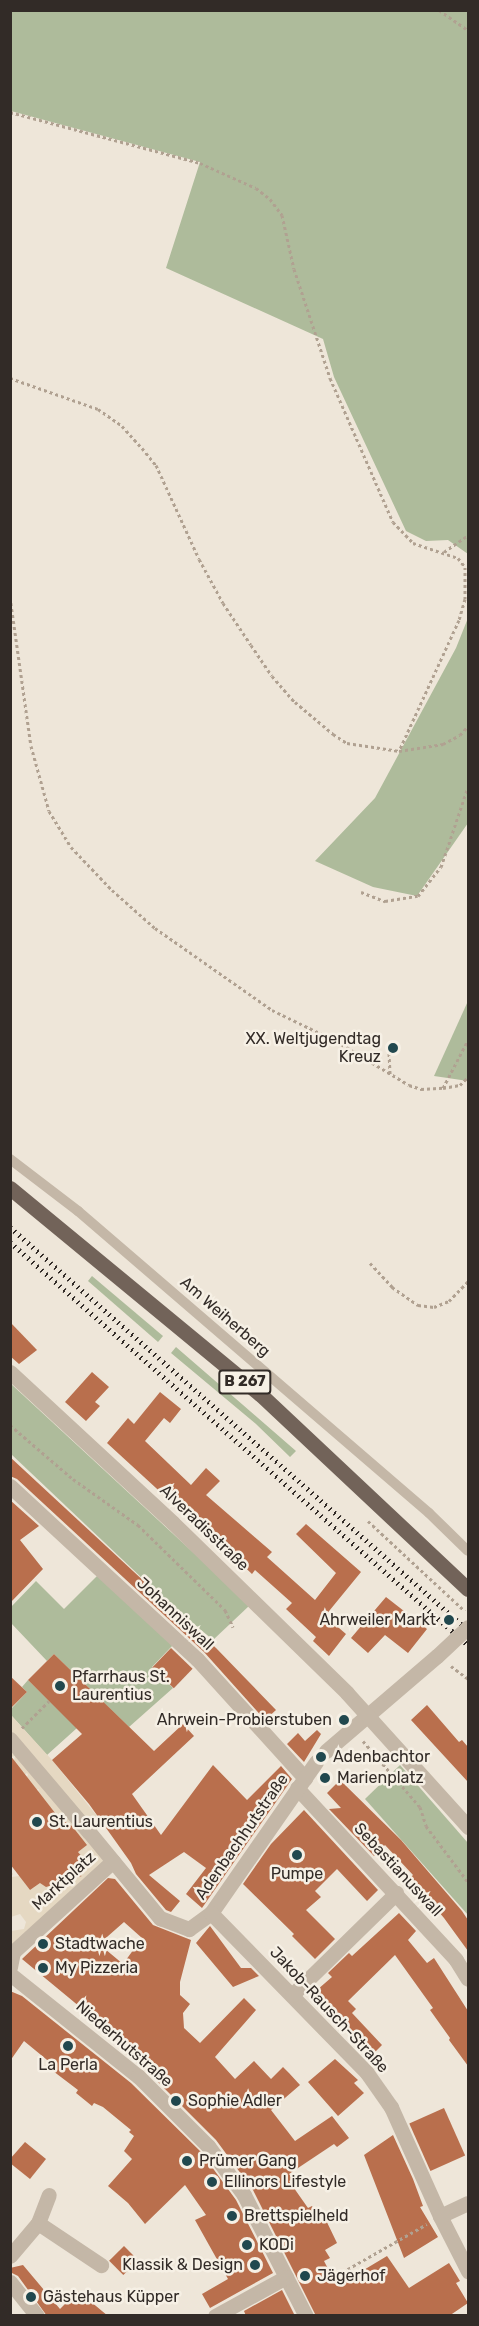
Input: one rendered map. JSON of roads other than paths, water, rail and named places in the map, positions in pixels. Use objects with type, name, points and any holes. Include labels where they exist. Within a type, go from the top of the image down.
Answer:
[{"type":"main road","name":"B 267","points":[[10,1188],[260,1394],[468,1589]]},
{"type":"street","name":"Alveradisstraße","points":[[10,1372],[173,1523],[347,1693],[468,1827]]},
{"type":"street","name":"Johanniswall","points":[[10,1486],[197,1659],[301,1783]]},
{"type":"street","points":[[10,1508],[22,1497]]},
{"type":"street","name":"Adenbachhutstraße","points":[[113,1861],[160,1918],[189,1929],[212,1913],[321,1757],[468,1628]]},
{"type":"street","points":[[11,1739],[22,1728]]},
{"type":"street","name":"Marktplatz","points":[[10,1967],[14,1952],[113,1861],[11,1739]]},
{"type":"street","name":"Sebastianuswall","points":[[301,1783],[456,1960],[468,1979]]},
{"type":"street","points":[[292,1995],[396,1893]]},
{"type":"street","name":"Jakob-Rausch-Straße","points":[[212,1913],[367,2073],[391,2107],[440,2216],[468,2271]]},
{"type":"street","name":"Niederhutstraße","points":[[10,1974],[138,2076],[208,2146],[244,2195],[306,2316]]},
{"type":"street","points":[[10,2256],[38,2223],[49,2196]]},
{"type":"street","points":[[440,2216],[468,2203]]},
{"type":"street","points":[[38,2223],[101,2265]]},
{"type":"street","points":[[215,2316],[286,2277]]},
{"type":"street","points":[[10,2282],[37,2316]]},
{"type":"lane","name":"Am Weiherberg","points":[[10,1159],[78,1210],[429,1513],[468,1551]]},
{"type":"railway","points":[[10,1227],[468,1630]]},
{"type":"railway","points":[[10,1242],[468,1645]]},
{"type":"place","name":"XX. Weltjugendtag Kreuz","points":[[393,1048]]},
{"type":"place","name":"Ahrweiler Markt","points":[[449,1620]]},
{"type":"place","name":"Pfarrhaus St. Laurentius","points":[[60,1686]]},
{"type":"place","name":"Ahrwein-Probierstuben","points":[[344,1720]]},
{"type":"place","name":"Adenbachtor","points":[[321,1757]]},
{"type":"place","name":"Marienplatz","points":[[325,1778]]},
{"type":"place","name":"St. Laurentius","points":[[37,1822]]},
{"type":"place","name":"Pumpe","points":[[297,1855]]},
{"type":"place","name":"Stadtwache","points":[[43,1944]]},
{"type":"place","name":"My Pizzeria","points":[[43,1968]]},
{"type":"place","name":"La Perla","points":[[68,2046]]},
{"type":"place","name":"Sophie Adler","points":[[176,2101]]},
{"type":"place","name":"Prümer Gang","points":[[187,2161]]},
{"type":"place","name":"Ellinors Lifestyle","points":[[212,2182]]},
{"type":"place","name":"Brettspielheld","points":[[232,2216]]},
{"type":"place","name":"KODi","points":[[247,2245]]},
{"type":"place","name":"Klassik & Design","points":[[255,2265]]},
{"type":"place","name":"Jägerhof","points":[[305,2276]]},
{"type":"place","name":"Gästehaus Küpper","points":[[31,2297]]}]
